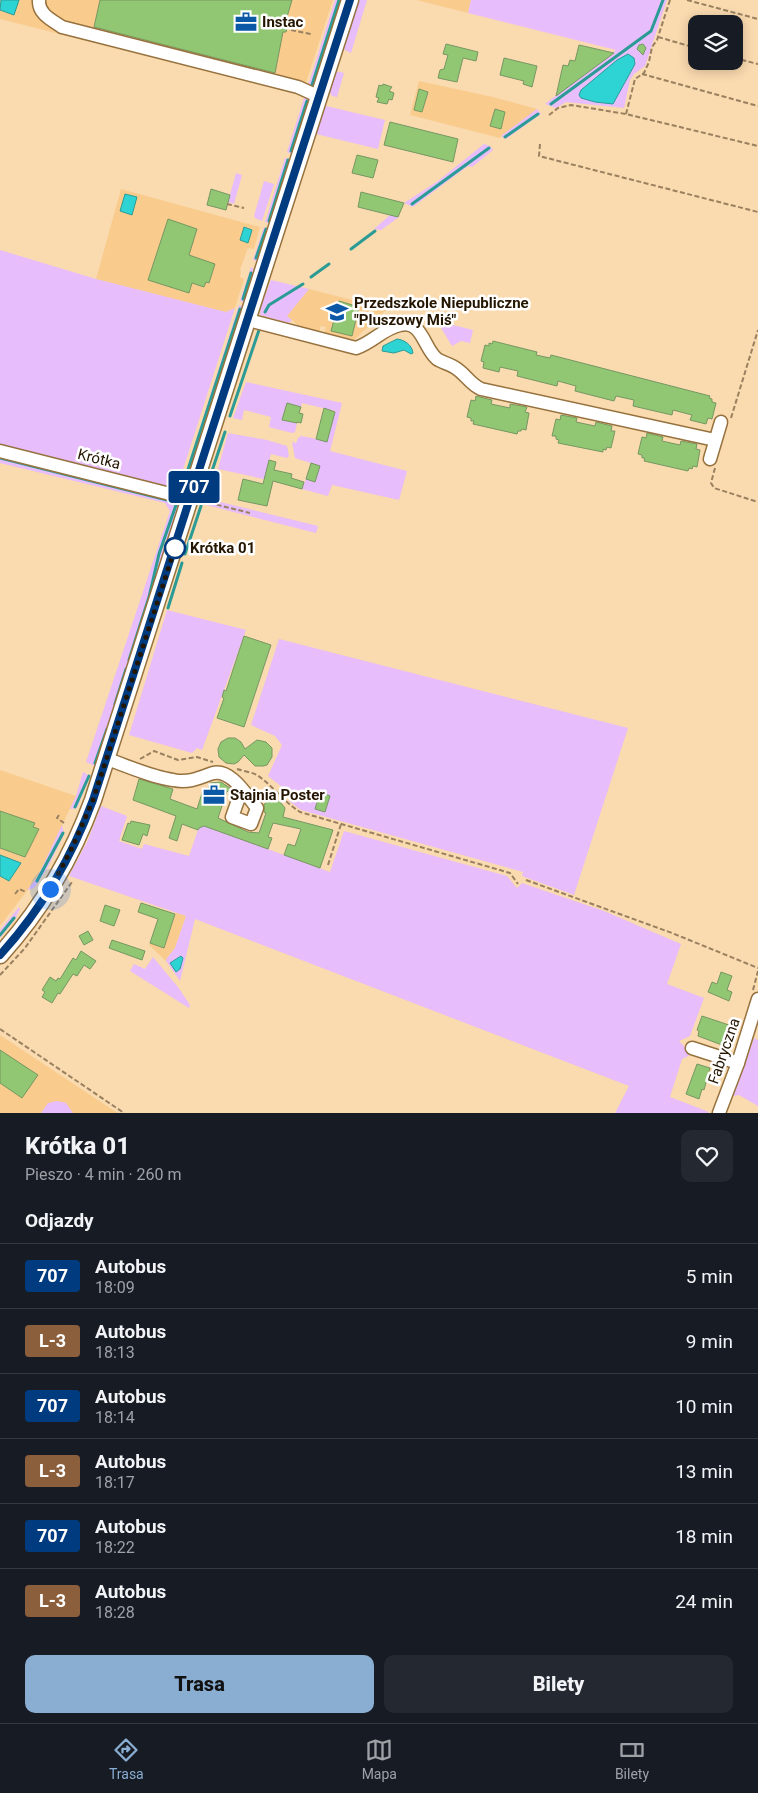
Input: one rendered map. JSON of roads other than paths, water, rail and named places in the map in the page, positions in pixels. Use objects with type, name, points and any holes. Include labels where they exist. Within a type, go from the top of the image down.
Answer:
[{"type":"main road","points":[[0,955],[38,907],[65,862],[88,813],[194,500],[248,320],[350,0]]},
{"type":"street","points":[[39,0],[41,10],[62,27],[298,87],[320,97]]},
{"type":"street","points":[[248,320],[356,348],[364,346],[392,328],[402,324],[408,325],[419,331],[436,358],[456,368],[472,383],[481,388],[715,440]]},
{"type":"street","points":[[713,462],[715,440],[726,421]]},
{"type":"street","name":"Krótka","points":[[0,451],[194,500]]},
{"type":"street","points":[[106,759],[172,780],[193,780],[217,772],[226,775],[242,789]]},
{"type":"street","name":"Fabryczna","points":[[719,1113],[738,1063],[753,1033],[758,999]]},
{"type":"street","points":[[692,1048],[738,1063]]},
{"type":"water","points":[[1,0],[19,0],[14,15],[0,10]]},
{"type":"water","points":[[628,54],[634,58],[635,64],[613,104],[581,98],[579,95],[581,90],[617,60]]},
{"type":"water","points":[[125,194],[137,197],[132,215],[120,211]]},
{"type":"water","points":[[244,227],[252,230],[248,243],[240,240]]},
{"type":"water","points":[[397,339],[408,343],[413,353],[411,354],[404,350],[394,353],[382,351],[383,346]]},
{"type":"water","points":[[0,855],[21,863],[9,881],[0,876]]},
{"type":"water","points":[[181,956],[183,958],[180,969],[176,972],[170,963]]},
{"type":"waterway","points":[[312,85],[339,0]]},
{"type":"waterway","points":[[551,104],[651,31],[663,0]]},
{"type":"waterway","points":[[291,151],[307,101]]},
{"type":"waterway","points":[[505,137],[538,114]]},
{"type":"waterway","points":[[412,204],[489,148]]},
{"type":"waterway","points":[[269,221],[288,160]]},
{"type":"waterway","points":[[256,258],[266,229]]},
{"type":"waterway","points":[[351,249],[375,231]]},
{"type":"waterway","points":[[311,277],[329,264]]},
{"type":"waterway","points":[[243,299],[251,273]]},
{"type":"waterway","points":[[265,312],[269,305],[303,284]]},
{"type":"waterway","points":[[182,488],[240,309]]},
{"type":"waterway","points":[[230,416],[259,330]]},
{"type":"waterway","points":[[211,474],[225,432]]},
{"type":"waterway","points":[[0,458],[179,503],[176,505],[159,554],[149,597],[129,660]]},
{"type":"waterway","points":[[204,497],[208,485]]},
{"type":"waterway","points":[[185,554],[201,506]]},
{"type":"waterway","points":[[168,608],[182,563]]},
{"type":"waterway","points":[[115,704],[126,669]]},
{"type":"waterway","points":[[95,763],[107,729]]},
{"type":"waterway","points":[[75,807],[89,776]]},
{"type":"waterway","points":[[37,881],[63,833]]},
{"type":"waterway","points":[[0,935],[14,918]]},
{"type":"place","name":"Instac","points":[[246,22]]},
{"type":"place","name":"Przedszkole Niepubliczne \"Pluszowy Miś\"","points":[[337,312]]},
{"type":"place","name":"Krótka 01","points":[[175,548]]},
{"type":"place","name":"Stajnia Poster","points":[[214,795]]}]
